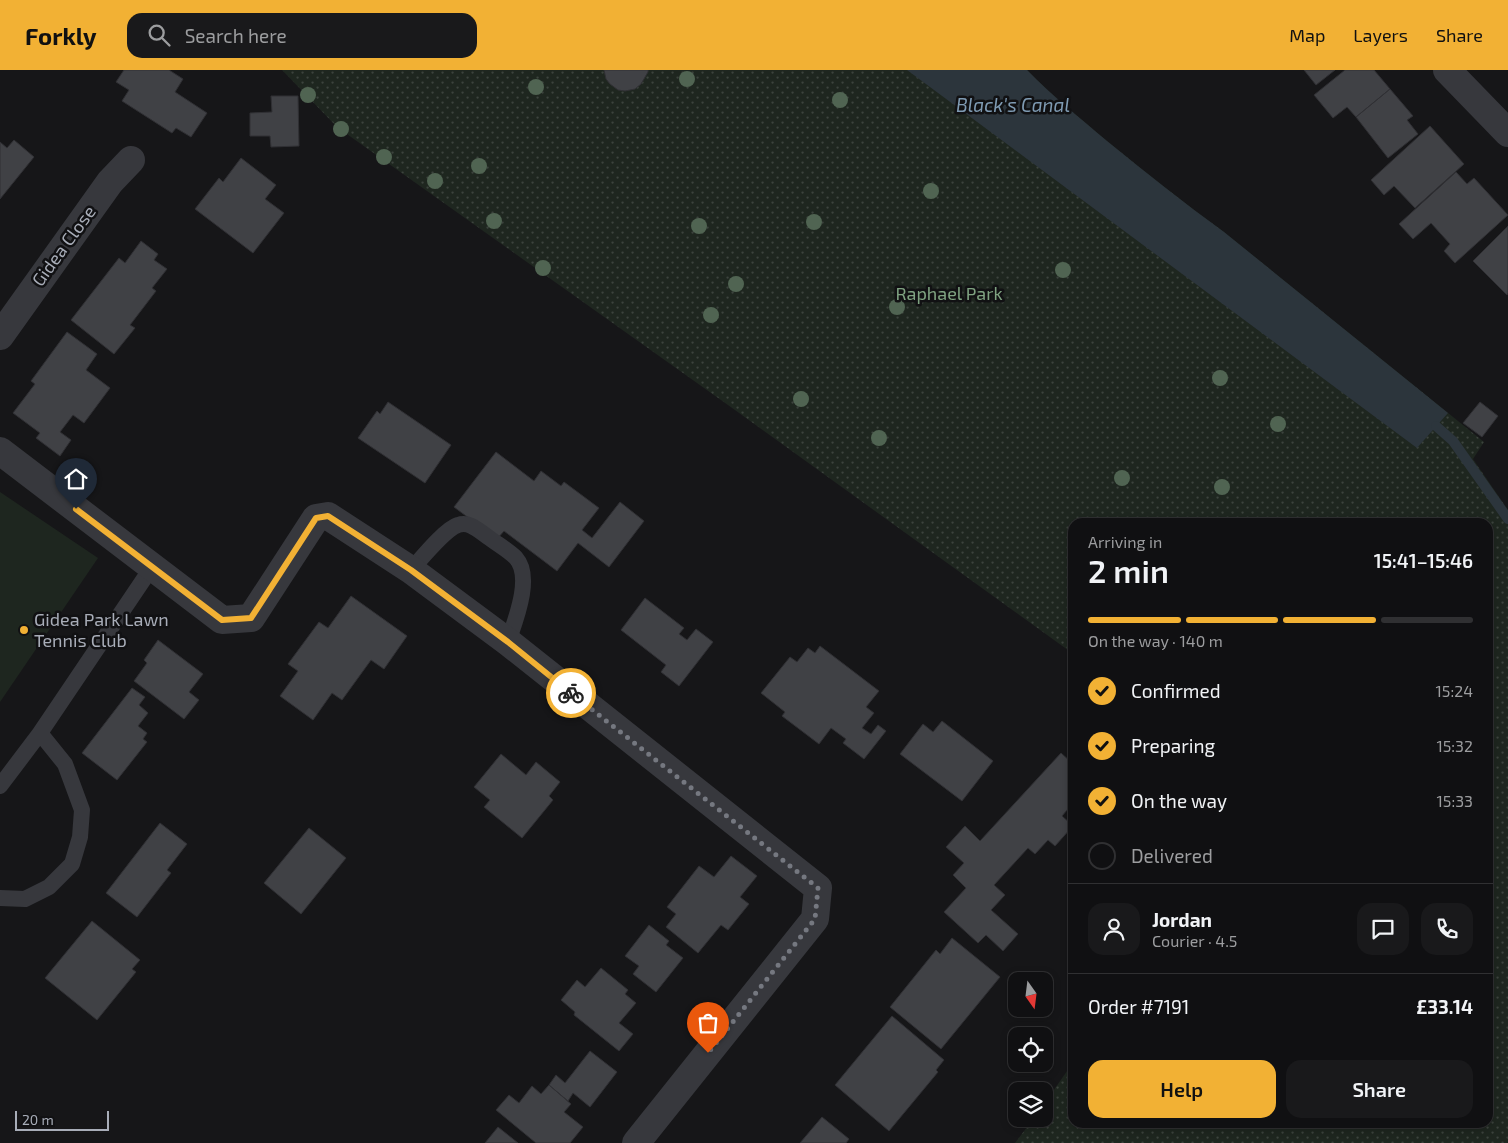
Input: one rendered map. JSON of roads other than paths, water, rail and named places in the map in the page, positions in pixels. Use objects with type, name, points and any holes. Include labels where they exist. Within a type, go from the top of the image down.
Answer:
[{"type":"street","points":[[1449,71],[1508,133]]},
{"type":"street","name":"Gidea Close","points":[[0,336],[110,182],[131,160]]},
{"type":"street","points":[[0,451],[222,620],[251,618],[316,518],[328,516],[411,570],[508,642],[818,888],[815,919],[636,1143]]},
{"type":"lane","points":[[411,570],[435,543],[457,525],[470,524],[503,548],[516,558],[521,566],[523,582],[520,604],[508,642]]},
{"type":"lane","points":[[0,786],[40,733],[152,567]]},
{"type":"lane","points":[[0,898],[25,899],[49,887],[72,864],[80,837],[82,810],[65,764],[40,733]]},
{"type":"water","name":"Black's Canal","points":[[907,70],[1027,70],[1056,98],[1107,141],[1224,232],[1448,413],[1417,448]]},
{"type":"waterway","points":[[1436,426],[1453,441],[1508,519]]},
{"type":"place","name":"Gidea Park Lawn Tennis Club","points":[[24,630]]},
{"type":"park label","name":"Raphael Park","points":[[949,294]]}]
